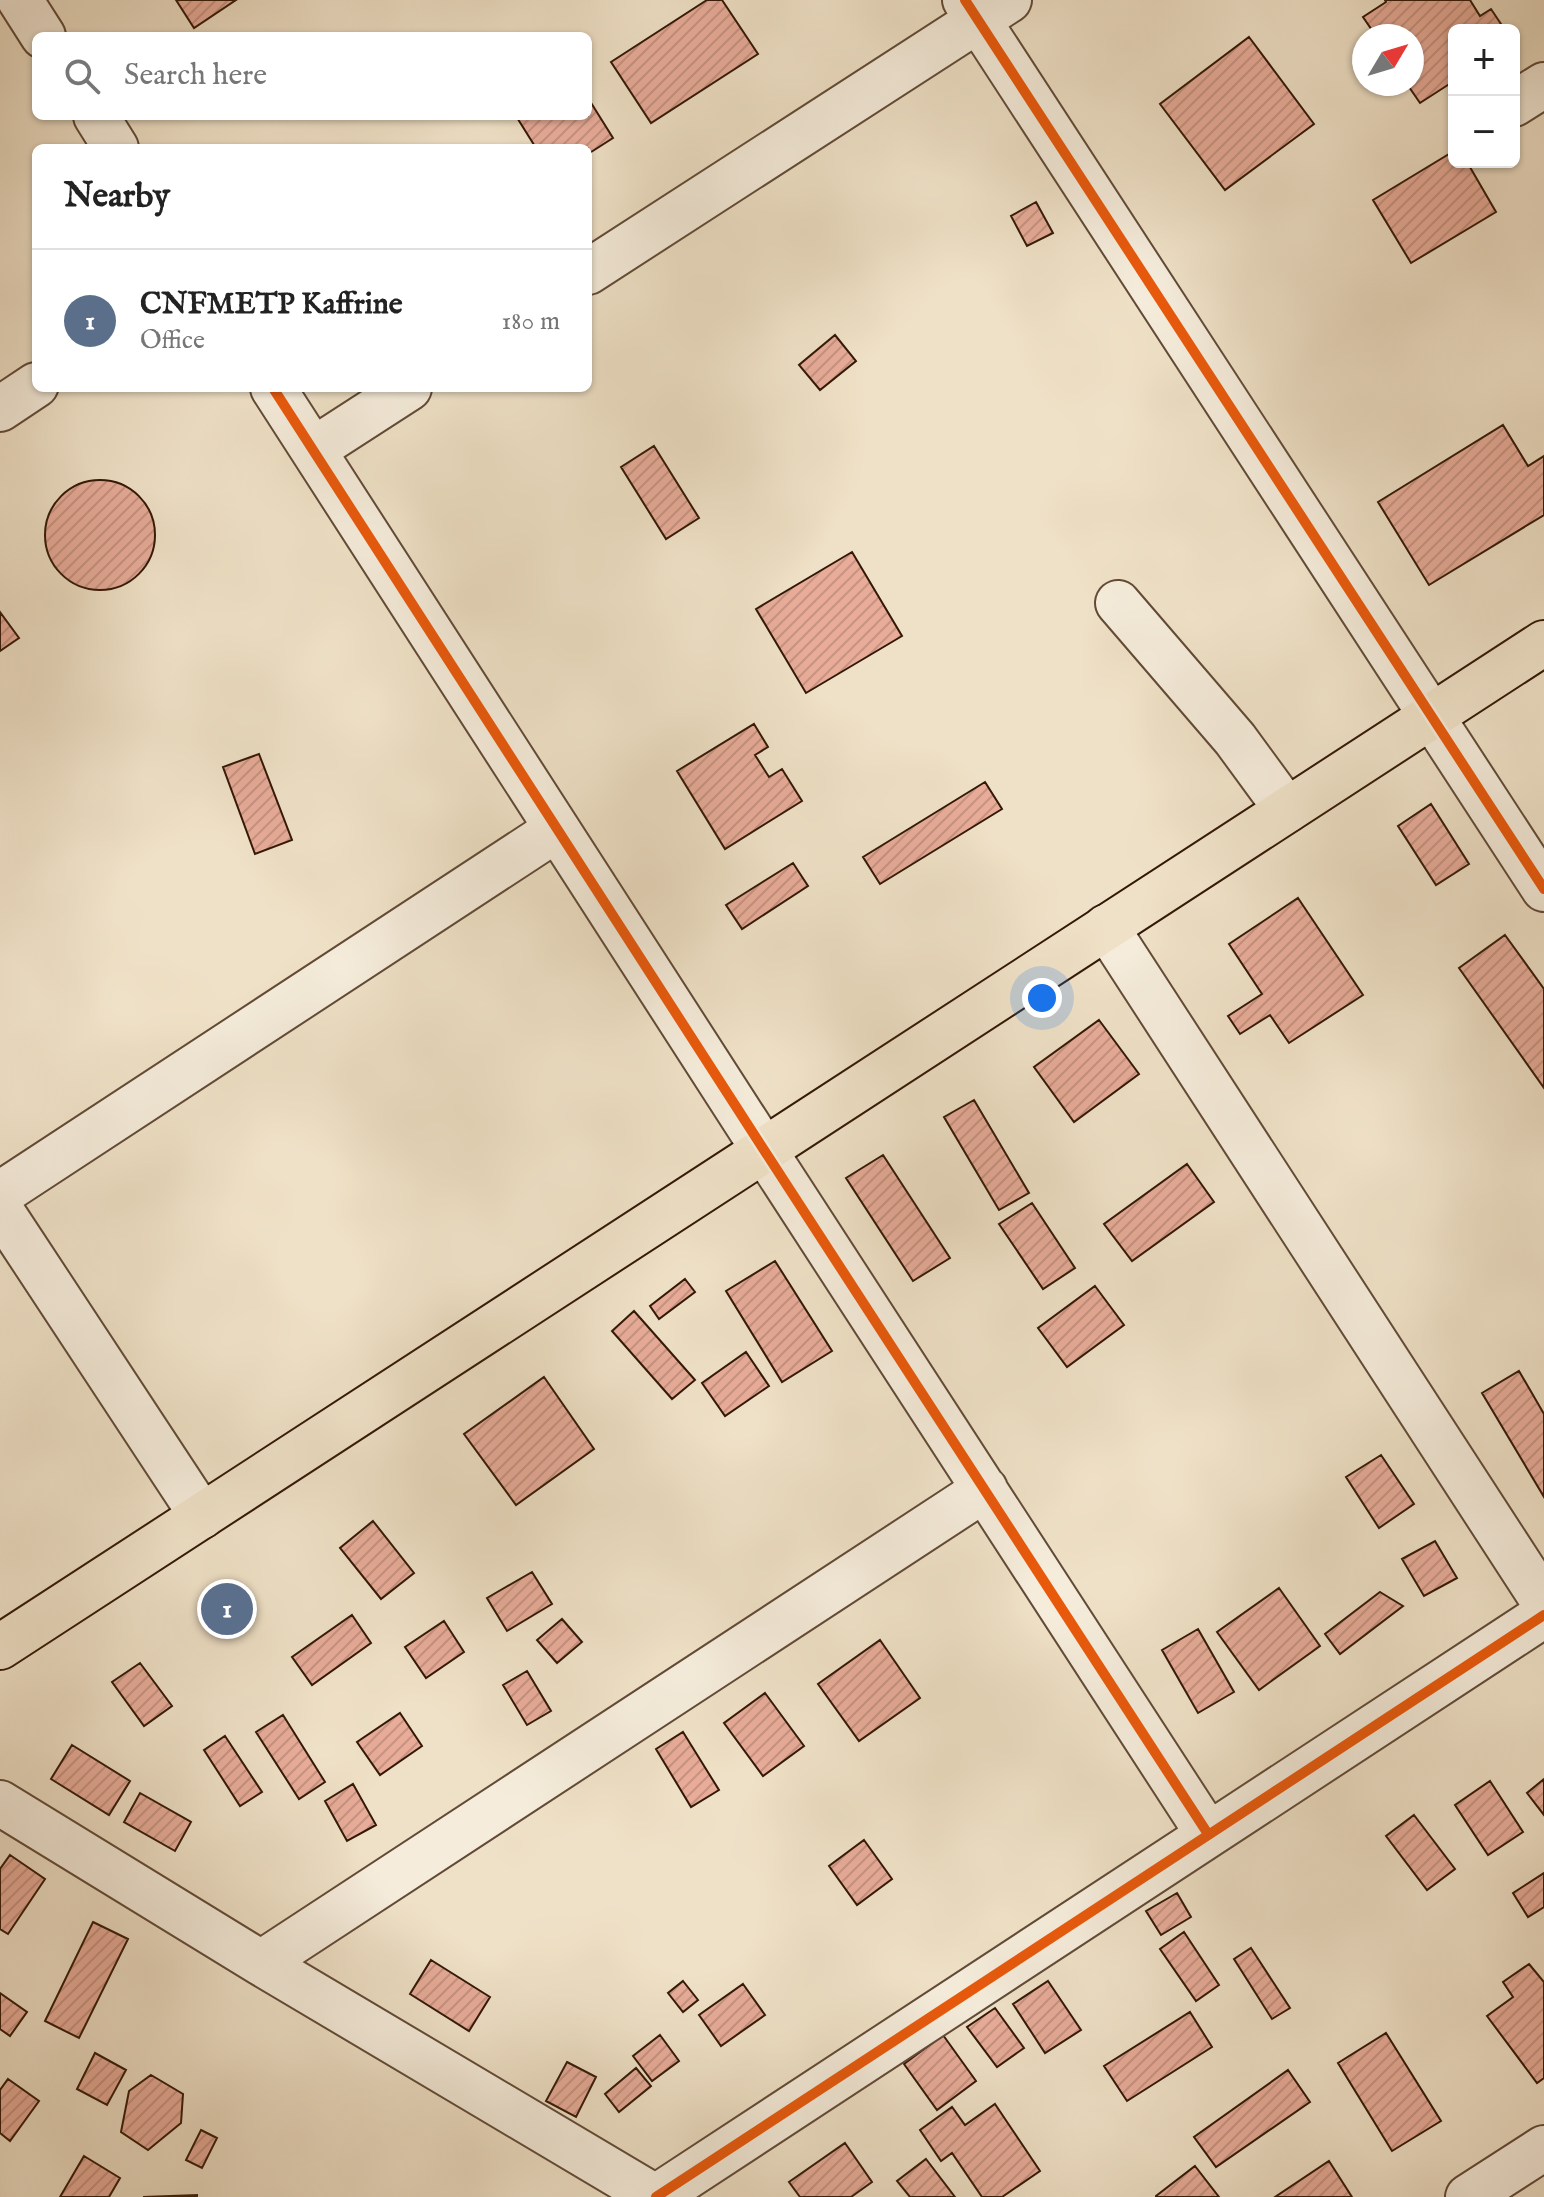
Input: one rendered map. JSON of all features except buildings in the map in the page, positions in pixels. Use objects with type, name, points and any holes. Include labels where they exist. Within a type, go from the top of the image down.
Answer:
[{"type":"main road","points":[[0,1647],[1544,643]]},
{"type":"street","points":[[20,0],[40,32]]},
{"type":"street","points":[[592,269],[984,7],[1431,716],[1544,889]]},
{"type":"street","points":[[1520,100],[1544,85]]},
{"type":"street","points":[[98,120],[114,144]]},
{"type":"street","points":[[0,409],[32,388]]},
{"type":"street","points":[[276,392],[1208,1834]]},
{"type":"street","points":[[313,450],[403,392]]},
{"type":"street","points":[[1118,603],[1235,739],[1287,810]]},
{"type":"street","points":[[0,1194],[557,829]]},
{"type":"street","points":[[1106,927],[1544,1602]]},
{"type":"street","points":[[0,1209],[202,1516]]},
{"type":"street","points":[[261,1963],[985,1489]]},
{"type":"street","points":[[0,1803],[261,1963],[656,2197],[1544,1615]]},
{"type":"street","points":[[1468,2197],[1544,2148]]},
{"type":"cycle path","points":[[965,0],[1544,889]]},
{"type":"cycle path","points":[[276,392],[1208,1834]]},
{"type":"cycle path","points":[[656,2197],[1544,1615]]},
{"type":"place","name":"CNFMETP Kaffrine","points":[[227,1609]]}]
